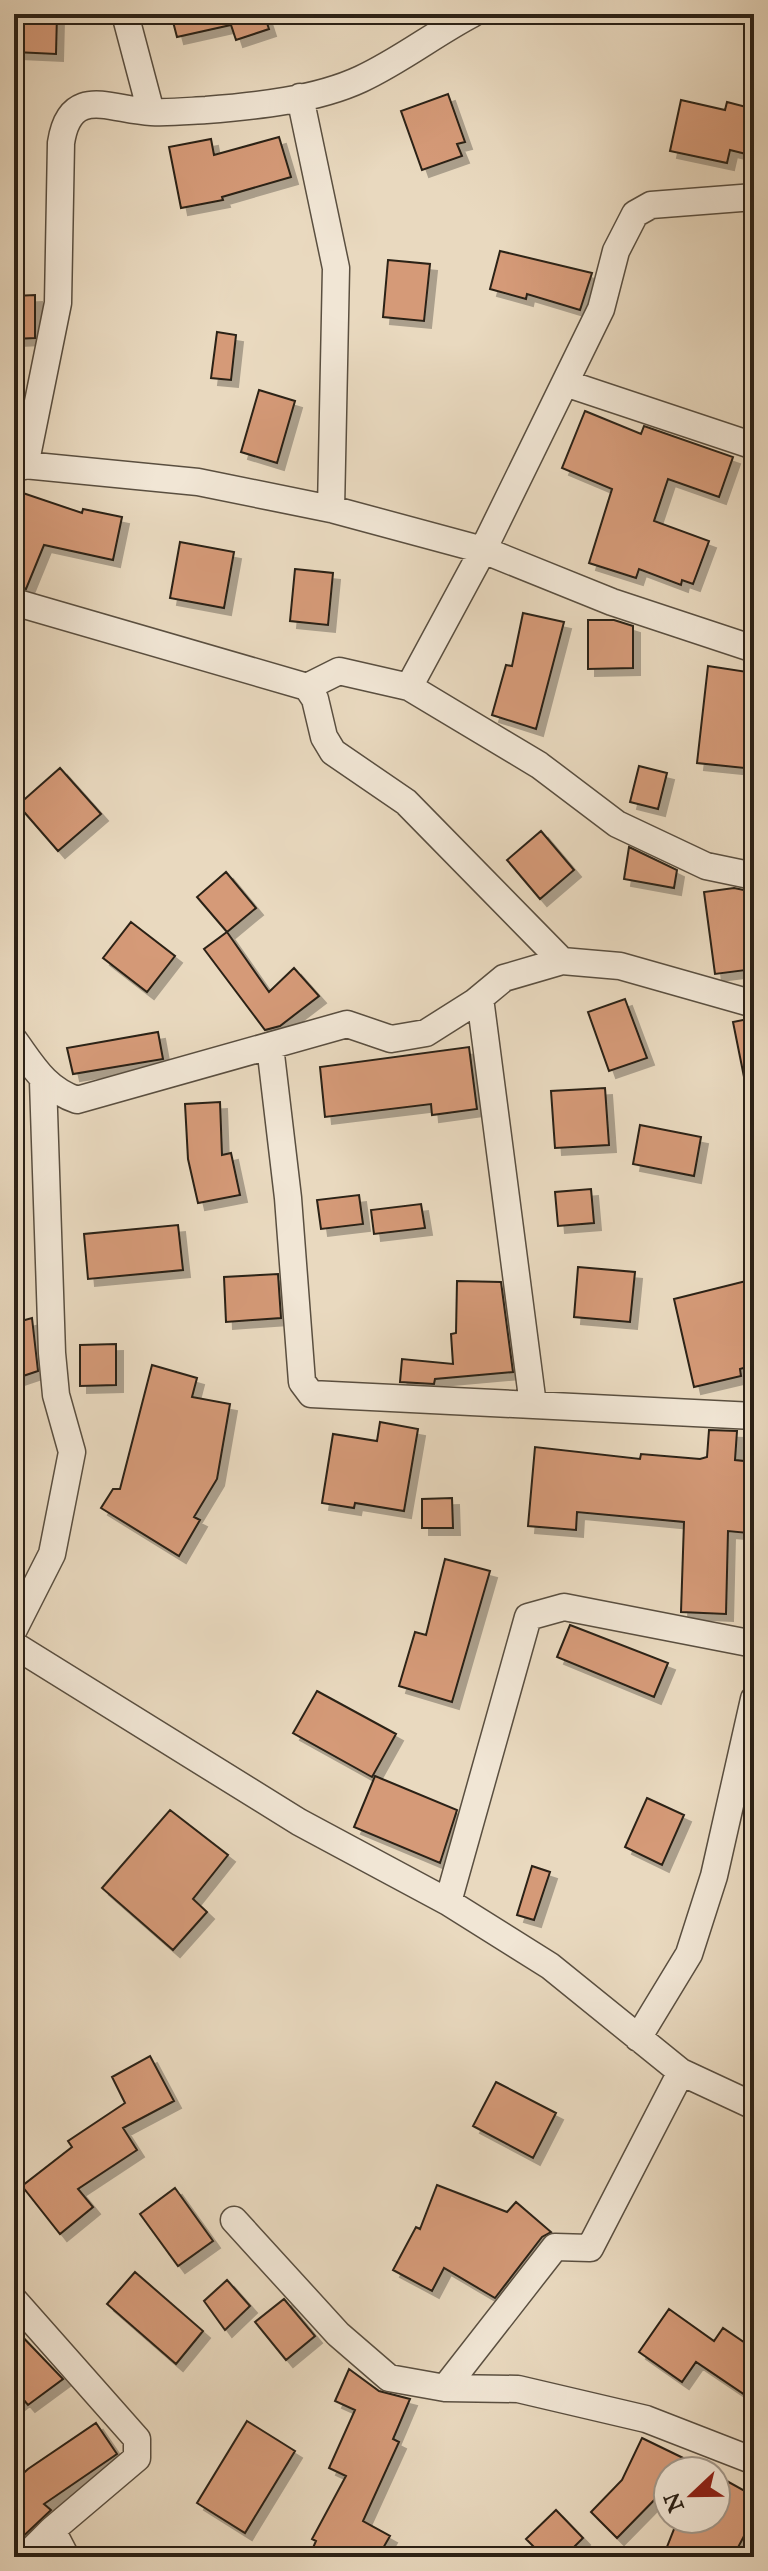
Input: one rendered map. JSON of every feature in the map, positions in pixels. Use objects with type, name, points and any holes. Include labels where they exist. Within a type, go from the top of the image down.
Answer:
[{"type":"street","points":[[125,14],[151,112]]},
{"type":"street","points":[[472,14],[360,79],[300,97],[210,109],[151,112],[89,103],[73,111],[64,125],[58,303],[20,465],[198,482],[331,509],[483,550],[612,602],[754,649]]},
{"type":"street","points":[[300,97],[336,268],[331,509]]},
{"type":"street","points":[[409,687],[483,550],[601,309],[616,251],[635,214],[651,205],[754,197]]},
{"type":"street","points":[[565,383],[754,446]]},
{"type":"street","points":[[14,602],[307,687],[315,699],[324,737],[333,752],[406,802],[562,961]]},
{"type":"street","points":[[307,687],[339,671],[409,687],[539,765],[617,824],[706,866],[754,876]]},
{"type":"street","points":[[14,1040],[43,1081],[56,1093],[77,1100],[347,1024],[391,1039],[426,1033],[480,998],[504,978],[562,961],[620,966],[754,1004]]},
{"type":"street","points":[[480,998],[533,1405]]},
{"type":"street","points":[[270,1046],[288,1198],[302,1382],[311,1394],[754,1416]]},
{"type":"street","points":[[14,1629],[52,1554],[72,1452],[56,1395],[52,1353],[43,1081]]},
{"type":"street","points":[[448,1902],[528,1617],[564,1607],[754,1644]]},
{"type":"street","points":[[14,1645],[299,1822],[448,1902],[550,1966],[681,2072],[754,2106]]},
{"type":"street","points":[[638,2038],[689,1954],[714,1876],[754,1699]]},
{"type":"street","points":[[445,2388],[555,2247],[590,2248],[681,2072]]},
{"type":"street","points":[[234,2220],[338,2334],[389,2378],[445,2388],[532,2392],[646,2419],[754,2461]]},
{"type":"street","points":[[14,2300],[137,2439],[138,2447],[137,2458],[25,2557]]},
{"type":"street","points":[[52,2530],[66,2557]]},
{"type":"building","points":[[16,14],[57,14],[56,54],[15,52]]},
{"type":"building","points":[[171,14],[264,14],[269,29],[236,40],[231,25],[177,37]]},
{"type":"building","points":[[448,94],[465,142],[457,144],[462,156],[422,170],[401,111]]},
{"type":"building","points":[[681,100],[725,110],[727,102],[754,109],[754,156],[730,150],[727,163],[670,151]]},
{"type":"building","points":[[279,137],[291,177],[222,197],[223,200],[181,208],[169,147],[211,139],[214,155]]},
{"type":"building","points":[[500,251],[592,273],[580,310],[527,294],[526,299],[490,289]]},
{"type":"building","points":[[388,260],[430,264],[424,321],[383,317]]},
{"type":"building","points":[[35,295],[35,338],[14,339],[14,296]]},
{"type":"building","points":[[217,332],[236,335],[231,380],[211,378]]},
{"type":"building","points":[[259,390],[295,401],[277,463],[241,452]]},
{"type":"building","points":[[585,411],[641,434],[644,426],[733,457],[719,497],[668,479],[654,521],[709,541],[693,584],[682,580],[681,585],[639,569],[636,578],[589,563],[612,489],[562,468]]},
{"type":"building","points":[[14,490],[82,513],[83,509],[122,517],[113,560],[44,545],[26,589],[14,586]]},
{"type":"building","points":[[180,542],[234,552],[224,608],[170,598]]},
{"type":"building","points":[[295,569],[333,573],[328,625],[290,621]]},
{"type":"building","points":[[523,613],[564,622],[536,729],[492,715],[506,665],[512,666]]},
{"type":"building","points":[[588,620],[614,620],[633,626],[633,668],[588,669]]},
{"type":"building","points":[[708,666],[754,673],[754,769],[697,763]]},
{"type":"building","points":[[639,766],[667,773],[658,809],[630,802]]},
{"type":"building","points":[[60,768],[101,814],[58,851],[18,805]]},
{"type":"building","points":[[541,831],[574,870],[540,899],[507,860]]},
{"type":"building","points":[[629,847],[677,870],[674,888],[624,879]]},
{"type":"building","points":[[226,872],[256,908],[227,932],[197,897]]},
{"type":"building","points":[[734,888],[744,890],[754,969],[715,974],[704,892]]},
{"type":"building","points":[[131,922],[175,956],[147,992],[103,958]]},
{"type":"building","points":[[227,932],[269,992],[294,968],[319,996],[280,1026],[265,1030],[204,949]]},
{"type":"building","points":[[625,999],[647,1058],[609,1071],[588,1012]]},
{"type":"building","points":[[754,1020],[754,1081],[745,1082],[733,1022]]},
{"type":"building","points":[[158,1032],[163,1059],[73,1074],[67,1048]]},
{"type":"building","points":[[469,1047],[477,1109],[432,1115],[431,1104],[325,1117],[320,1067]]},
{"type":"building","points":[[605,1088],[609,1145],[555,1148],[551,1091]]},
{"type":"building","points":[[220,1102],[222,1155],[231,1153],[240,1195],[198,1203],[188,1159],[185,1104]]},
{"type":"building","points":[[640,1125],[701,1137],[694,1176],[633,1164]]},
{"type":"building","points":[[591,1189],[594,1223],[558,1226],[555,1192]]},
{"type":"building","points":[[359,1195],[363,1224],[321,1229],[317,1200]]},
{"type":"building","points":[[421,1204],[425,1228],[374,1234],[371,1210]]},
{"type":"building","points":[[178,1225],[183,1270],[88,1279],[84,1234]]},
{"type":"building","points":[[578,1267],[635,1272],[630,1322],[574,1317]]},
{"type":"building","points":[[278,1274],[281,1318],[226,1322],[224,1277]]},
{"type":"building","points":[[754,1279],[754,1365],[740,1369],[741,1376],[694,1387],[674,1299]]},
{"type":"building","points":[[457,1281],[501,1282],[513,1372],[435,1379],[434,1384],[400,1382],[402,1359],[453,1364],[451,1334],[456,1333]]},
{"type":"building","points":[[32,1318],[38,1371],[14,1379],[14,1323]]},
{"type":"building","points":[[116,1344],[116,1385],[80,1386],[80,1345]]},
{"type":"building","points":[[152,1365],[197,1378],[192,1397],[230,1404],[217,1479],[194,1517],[200,1520],[179,1556],[101,1508],[113,1489],[120,1489]]},
{"type":"building","points":[[380,1422],[418,1429],[404,1511],[355,1503],[354,1508],[322,1503],[333,1434],[377,1441]]},
{"type":"building","points":[[709,1430],[737,1431],[735,1460],[754,1462],[748,1533],[728,1531],[726,1614],[681,1612],[684,1522],[577,1512],[576,1530],[528,1526],[535,1447],[640,1459],[641,1454],[700,1459],[707,1457]]},
{"type":"building","points":[[452,1498],[453,1528],[422,1528],[422,1499]]},
{"type":"building","points":[[445,1559],[490,1571],[452,1702],[399,1686],[415,1632],[426,1635]]},
{"type":"building","points":[[570,1625],[668,1663],[654,1697],[557,1657]]},
{"type":"building","points":[[317,1691],[396,1734],[372,1777],[293,1733]]},
{"type":"building","points":[[375,1776],[457,1810],[440,1863],[354,1827]]},
{"type":"building","points":[[647,1798],[684,1815],[662,1865],[625,1847]]},
{"type":"building","points":[[170,1810],[228,1855],[193,1899],[207,1912],[173,1950],[102,1888]]},
{"type":"building","points":[[532,1866],[550,1872],[534,1920],[517,1915]]},
{"type":"building","points":[[150,2056],[174,2101],[123,2128],[137,2150],[78,2189],[93,2207],[60,2234],[22,2186],[72,2147],[68,2141],[125,2103],[112,2077]]},
{"type":"building","points":[[496,2082],[556,2113],[533,2158],[473,2126]]},
{"type":"building","points":[[437,2185],[507,2212],[516,2202],[551,2232],[542,2237],[495,2298],[444,2268],[432,2291],[393,2270],[416,2227],[420,2229]]},
{"type":"building","points":[[175,2188],[213,2241],[178,2266],[140,2214]]},
{"type":"building","points":[[135,2272],[203,2331],[176,2364],[107,2304]]},
{"type":"building","points":[[227,2280],[250,2306],[225,2330],[204,2301]]},
{"type":"building","points":[[284,2299],[315,2336],[286,2360],[255,2322]]},
{"type":"building","points":[[669,2309],[714,2341],[723,2328],[754,2349],[754,2401],[696,2362],[682,2382],[639,2352]]},
{"type":"building","points":[[14,2328],[63,2379],[28,2405],[23,2399],[14,2406]]},
{"type":"building","points":[[349,2369],[379,2391],[410,2399],[393,2439],[399,2442],[363,2521],[390,2536],[378,2557],[309,2557],[316,2541],[312,2539],[346,2476],[329,2468],[355,2410],[335,2401]]},
{"type":"building","points":[[247,2421],[295,2451],[245,2533],[197,2503]]},
{"type":"building","points":[[96,2423],[117,2454],[44,2504],[51,2510],[14,2545],[14,2482]]},
{"type":"building","points":[[642,2438],[677,2455],[652,2455],[652,2502],[617,2538],[591,2512],[622,2480]]},
{"type":"building","points":[[732,2484],[754,2496],[754,2517],[733,2557],[663,2557],[672,2535],[732,2535]]},
{"type":"building","points":[[556,2510],[583,2538],[564,2557],[544,2557],[526,2539]]}]
